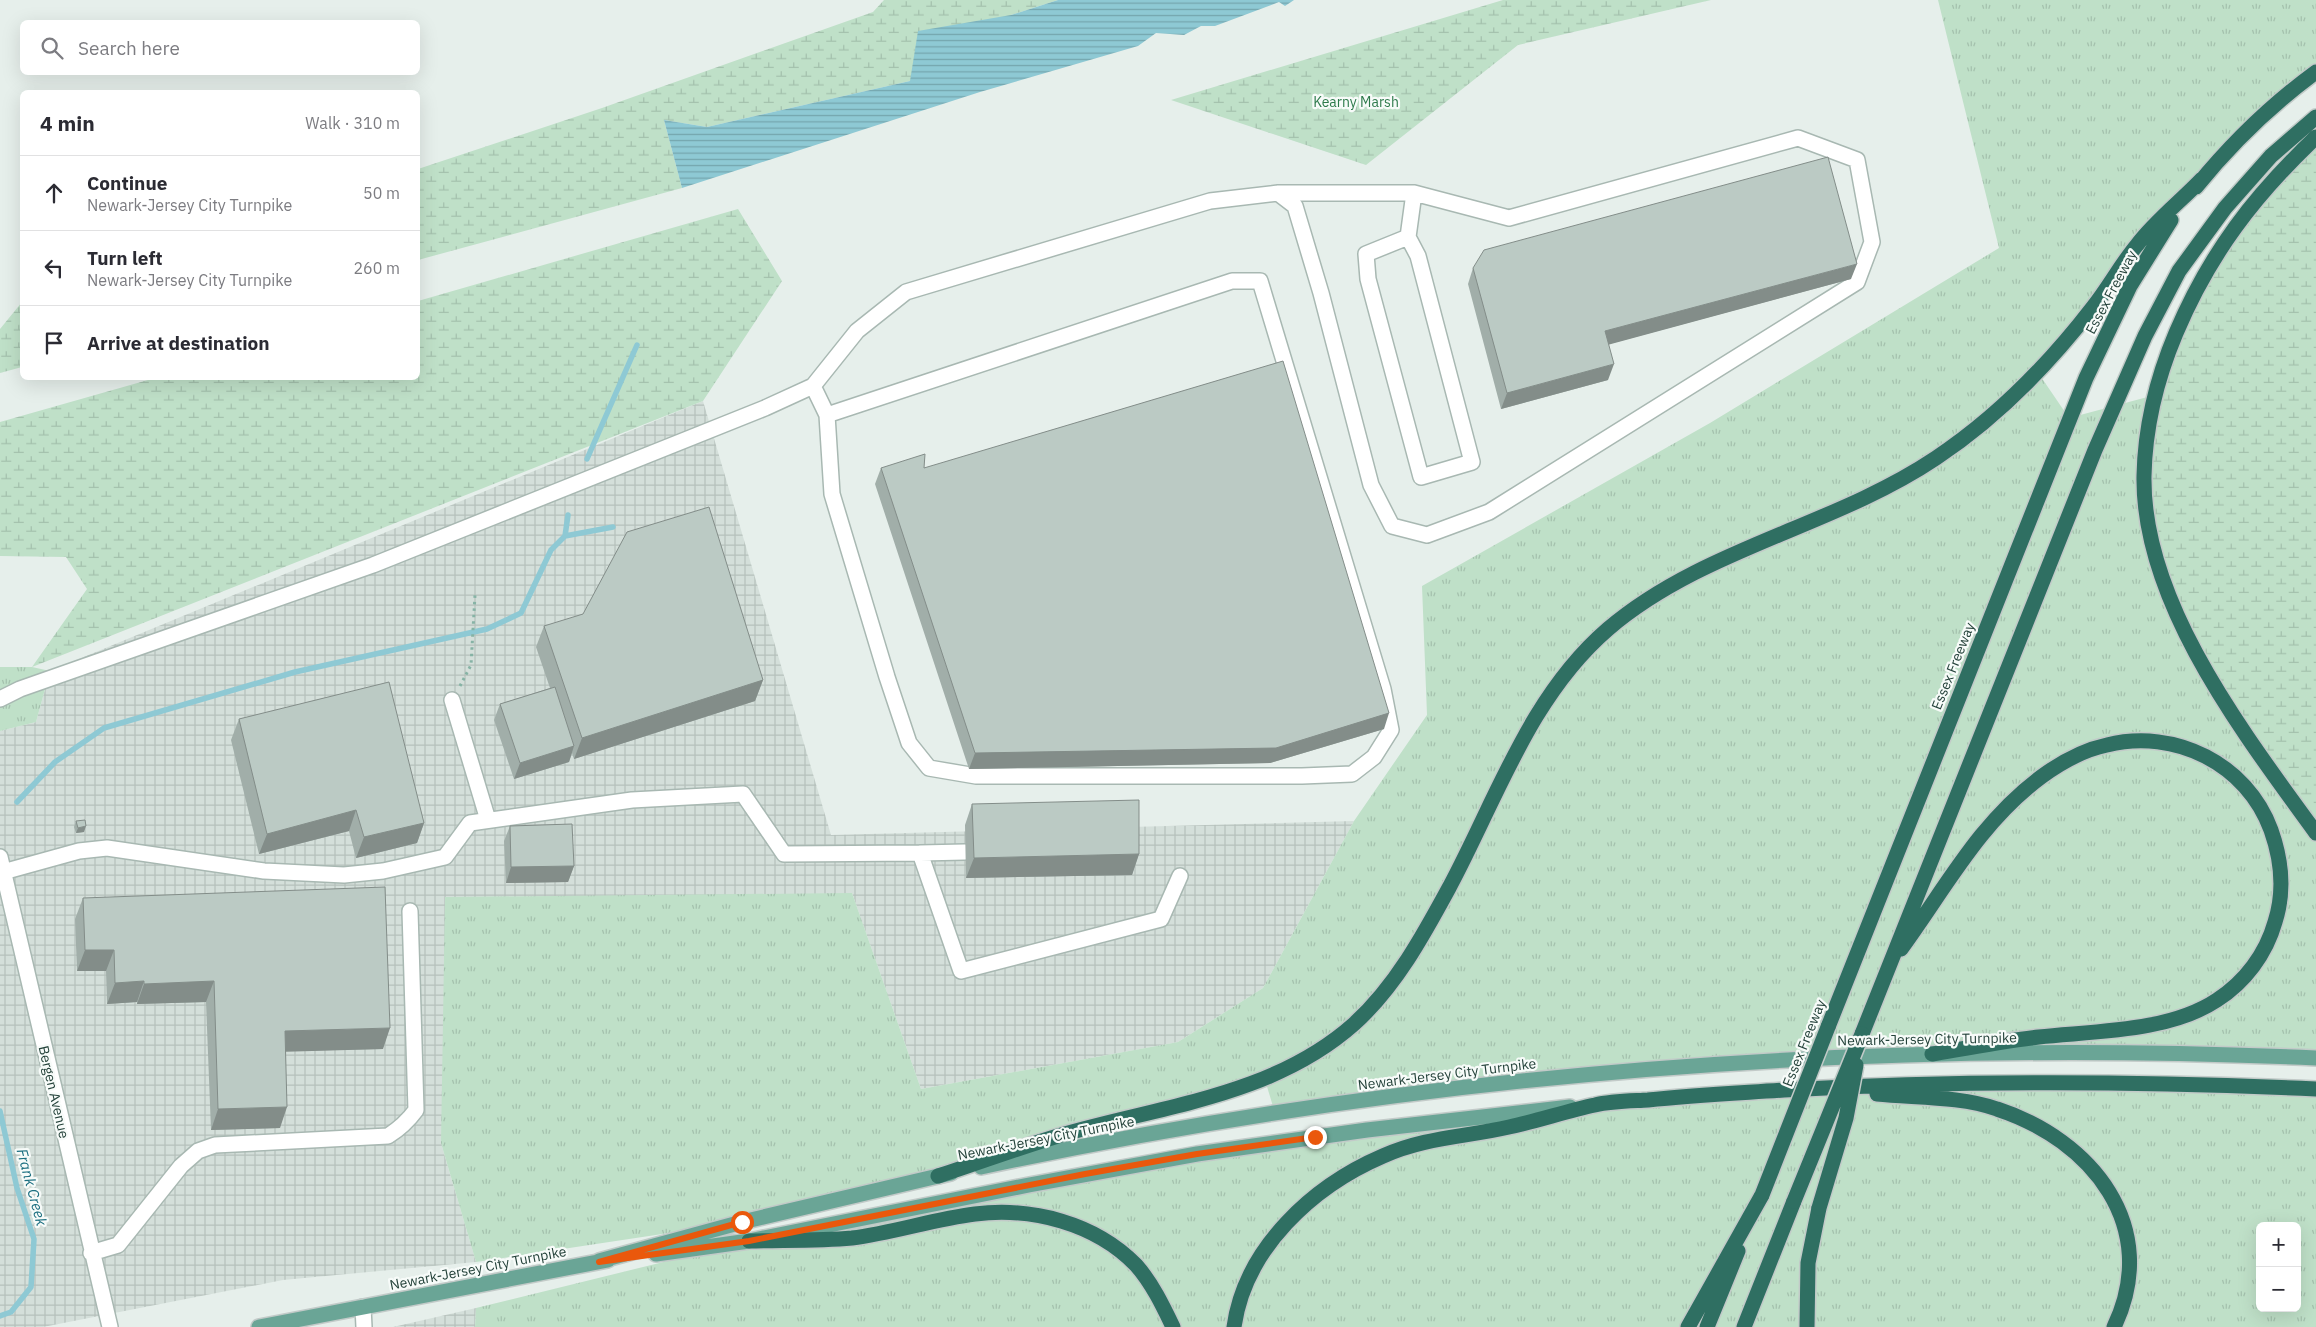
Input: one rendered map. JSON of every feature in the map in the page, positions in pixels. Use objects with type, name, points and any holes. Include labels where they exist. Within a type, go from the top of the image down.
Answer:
[{"type":"highway","name":"Essex Freeway","points":[[1707,1327],[1762,1194],[2093,363],[2112,320],[2146,259],[2179,209],[2202,179],[2247,129],[2278,101],[2316,72]]},
{"type":"highway","points":[[1744,1327],[2095,450],[2144,336],[2179,271],[2225,208],[2271,156],[2316,117]]},
{"type":"highway","points":[[2316,137],[2280,172],[2243,215],[2197,288],[2174,337],[2156,387],[2147,435],[2144,478],[2148,521],[2153,543],[2170,597],[2191,643],[2241,726],[2316,833]]},
{"type":"highway","points":[[938,1176],[1058,1136],[1226,1092],[1265,1079],[1296,1065],[1341,1034],[1369,1009],[1406,961],[1451,884],[1537,714],[1560,679],[1588,648],[1625,616],[1680,581],[1906,477],[1959,442],[2028,380],[2063,344],[2103,294],[2138,243],[2202,179]]},
{"type":"highway","points":[[1887,969],[1934,904],[1963,857],[1992,822],[2040,778],[2076,756],[2092,749],[2124,742],[2146,740],[2168,743],[2198,752],[2212,758],[2236,776],[2263,811],[2274,838],[2281,866],[2281,891],[2277,916],[2267,944],[2260,956],[2242,980],[2217,1000],[2188,1014],[2157,1023],[2036,1037],[1932,1054]]},
{"type":"highway","points":[[1807,1327],[1808,1263],[1819,1208],[1846,1118],[1862,1034]]},
{"type":"highway","name":"Newark-Jersey City Turnpike","points":[[1597,1104],[1811,1089],[2074,1083],[2316,1089]]},
{"type":"highway","points":[[1811,1089],[1981,1105],[2026,1120],[2070,1147],[2102,1178],[2115,1199],[2125,1226],[2129,1251],[2128,1277],[2124,1303],[2114,1327]]},
{"type":"highway","points":[[1234,1327],[1247,1282],[1267,1249],[1292,1216],[1307,1202],[1342,1177],[1386,1155],[1430,1140],[1507,1128],[1597,1104]]},
{"type":"highway","points":[[1688,1327],[1762,1194]]},
{"type":"highway","points":[[749,1241],[852,1238],[976,1214],[1008,1213],[1038,1216],[1086,1230],[1115,1247],[1146,1277],[1173,1327]]},
{"type":"main road","name":"Newark-Jersey City Turnpike","points":[[599,1262],[742,1222],[938,1176],[1106,1142],[1225,1121],[1432,1091],[1594,1074],[1810,1058],[1988,1052],[2316,1058]]},
{"type":"main road","name":"Newark-Jersey City Turnpike","points":[[260,1327],[599,1262],[749,1241],[1029,1185],[1197,1154],[1366,1130],[1597,1104]]},
{"type":"street","points":[[0,699],[20,689],[372,565],[765,408],[813,386],[857,331],[906,292],[1210,201],[1278,193],[1414,193],[1509,218],[1798,138],[1857,160],[1872,242],[1858,282],[1489,512],[1427,534],[1392,526],[1371,484],[1321,294],[1295,206],[1278,193]]},
{"type":"street","points":[[1408,237],[1366,254],[1368,279],[1421,477],[1472,462],[1418,256],[1408,237],[1414,193]]},
{"type":"street","points":[[813,386],[827,415],[832,494],[887,677],[909,743],[929,768],[976,776],[1302,776],[1352,774],[1374,757],[1391,730],[1383,689],[1260,281],[1232,281],[827,415]]},
{"type":"street","points":[[452,700],[488,820]]},
{"type":"street","points":[[4,872],[78,851],[107,848],[264,870],[344,875],[383,872],[445,857],[470,823],[632,800],[744,794],[784,854],[965,852]]},
{"type":"street","points":[[920,853],[961,971],[1161,919],[1180,876]]},
{"type":"street","name":"Bergen Avenue","points":[[0,857],[91,1253],[110,1327]]},
{"type":"street","points":[[91,1253],[118,1245],[181,1166],[198,1152],[215,1145],[388,1136],[398,1130],[409,1119],[416,1110],[410,911]]},
{"type":"street","points":[[363,1307],[364,1327]]},
{"type":"path","points":[[452,700],[471,665],[470,649],[475,595]]},
{"type":"shaded area","points":[[703,401],[831,835],[1354,821],[1263,988],[1178,1042],[921,1089],[852,893],[441,1143],[476,1262],[283,1280],[43,1327],[0,1327],[0,731],[36,722],[50,671]]},
{"type":"shaded area","points":[[476,1308],[475,1327],[393,1327]]},
{"type":"green space","points":[[884,0],[1058,0],[1011,15],[910,81],[707,127],[664,120],[682,188],[420,259],[420,168],[602,108],[873,12]]},
{"type":"green space","name":"Kearny Marsh","points":[[1503,0],[1711,0],[1518,45],[1366,165],[1171,100]]},
{"type":"green space","points":[[1938,0],[2316,0],[2316,72],[2221,157],[2037,371],[2069,418],[2155,395],[2316,833],[2316,1058],[1810,1058],[1275,1113],[1265,1080],[742,1222],[476,1262],[441,1143],[445,897],[852,893],[921,1089],[1178,1042],[1263,988],[1354,821],[1427,715],[1422,586],[1710,423],[1999,248]]},
{"type":"green space","points":[[2316,137],[2316,833],[2241,726],[2161,570],[2145,457],[2184,314],[2280,172]]},
{"type":"green space","points":[[738,209],[782,281],[703,401],[32,667],[87,589],[66,557],[0,556],[0,422],[148,380],[420,380],[420,300]]},
{"type":"green space","points":[[20,304],[20,368],[0,373],[0,329]]},
{"type":"green space","points":[[0,667],[32,667],[50,671],[36,722],[0,731]]},
{"type":"green space","points":[[1811,1089],[2316,1089],[2316,1327],[475,1327],[476,1308],[749,1241],[1315,1137]]},
{"type":"water","points":[[1058,0],[1294,0],[1285,6],[1279,2],[1215,26],[1201,26],[1184,35],[1156,33],[1138,46],[980,92],[682,188],[664,120],[707,127],[910,81],[918,31],[1011,15]]},
{"type":"building","points":[[1828,157],[1857,264],[1605,331],[1614,364],[1507,393],[1473,268],[1484,250]]},
{"type":"building","points":[[1283,361],[1389,713],[1276,748],[975,753],[881,468],[925,454],[924,468]]},
{"type":"building","points":[[709,507],[763,680],[582,738],[544,626],[583,614],[627,532]]},
{"type":"building","points":[[389,682],[424,823],[364,837],[356,810],[267,834],[239,719]]},
{"type":"building","points":[[555,687],[574,746],[520,763],[500,704]]},
{"type":"building","points":[[1139,800],[1139,854],[974,858],[972,804]]},
{"type":"building","points":[[85,820],[86,826],[78,828],[76,821]]},
{"type":"building","points":[[572,824],[574,866],[511,867],[510,826]]},
{"type":"building","points":[[385,887],[390,1028],[285,1031],[287,1107],[218,1109],[214,981],[144,984],[144,981],[115,983],[114,950],[85,950],[83,898]]},
{"type":"waterway","points":[[587,459],[637,345]]},
{"type":"waterway","points":[[565,536],[568,515]]},
{"type":"waterway","points":[[17,802],[55,762],[104,728],[295,672],[487,629],[521,613],[551,550],[565,536],[613,527]]},
{"type":"waterway","name":"Frank Creek","points":[[0,1111],[17,1188],[34,1239],[31,1287],[11,1312],[0,1316]]},
{"type":"route","points":[[742,1222],[599,1262],[749,1241],[1085,1174],[1197,1154],[1315,1137]]}]
